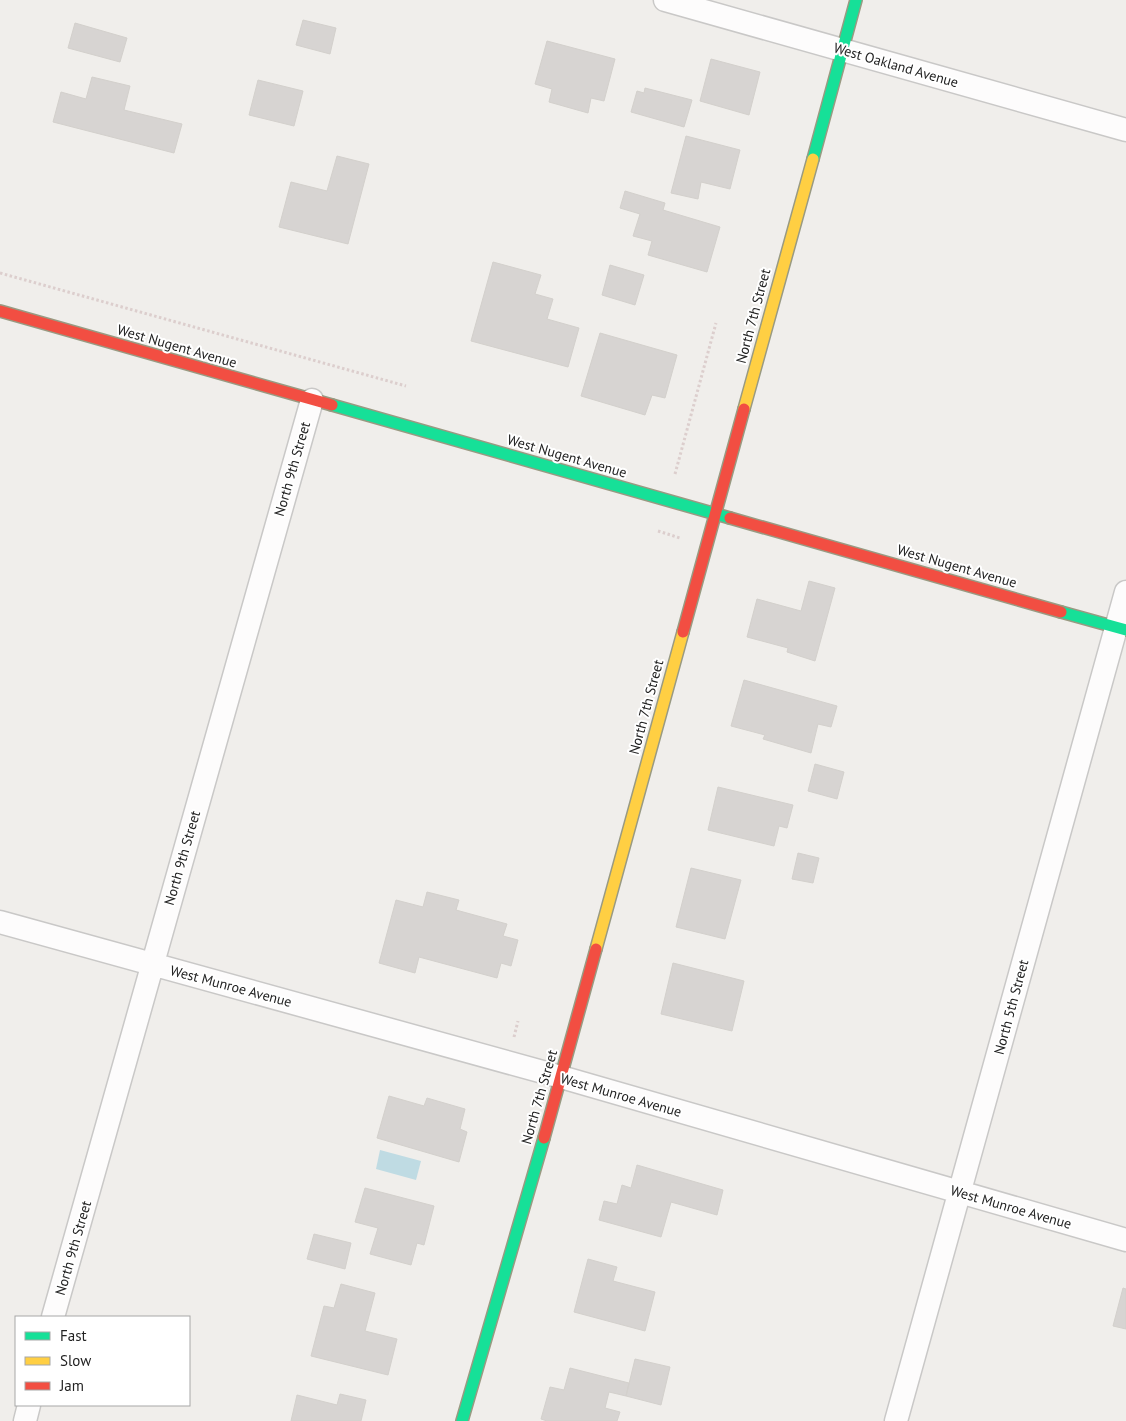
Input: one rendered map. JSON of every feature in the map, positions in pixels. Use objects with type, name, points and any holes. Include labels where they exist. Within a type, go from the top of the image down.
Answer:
[{"type":"street","name":"West Oakland Avenue","points":[[665,0],[1126,130]]},
{"type":"street","name":"North 7th Street","points":[[462,1421],[561,1077],[856,0]]},
{"type":"street","name":"West Nugent Avenue","points":[[0,311],[1121,628]]},
{"type":"street","name":"North 9th Street","points":[[54,1316],[312,400]]},
{"type":"street","name":"North 5th Street","points":[[896,1421],[959,1192],[1121,628],[1126,592]]},
{"type":"street","name":"West Munroe Avenue","points":[[0,922],[561,1077],[1126,1240]]},
{"type":"street","points":[[24,1421],[29,1406]]},
{"type":"path","points":[[0,273],[406,386]]},
{"type":"path","points":[[678,464],[716,323]]},
{"type":"path","points":[[658,531],[686,540]]},
{"type":"path","points":[[512,1042],[518,1021]]},
{"type":"water","points":[[380,1150],[421,1161],[416,1180],[376,1169]]},
{"type":"building","points":[[303,20],[336,28],[330,54],[296,45]]},
{"type":"building","points":[[75,23],[127,38],[120,62],[68,48]]},
{"type":"building","points":[[547,41],[615,59],[604,101],[591,98],[588,113],[549,102],[552,89],[535,84]]},
{"type":"building","points":[[711,59],[760,72],[749,115],[700,101]]},
{"type":"building","points":[[92,77],[130,86],[124,110],[182,124],[174,153],[53,122],[61,92],[86,99]]},
{"type":"building","points":[[258,80],[303,91],[294,126],[249,115]]},
{"type":"building","points":[[645,88],[692,100],[684,127],[631,112],[637,91],[644,93]]},
{"type":"building","points":[[686,136],[740,150],[730,189],[701,182],[698,199],[671,193]]},
{"type":"building","points":[[337,156],[369,164],[348,244],[279,227],[291,182],[327,191]]},
{"type":"building","points":[[625,191],[665,203],[663,210],[720,227],[707,272],[648,255],[652,241],[633,236],[640,214],[620,208]]},
{"type":"building","points":[[493,262],[541,275],[535,294],[553,299],[547,319],[579,328],[568,367],[471,341]]},
{"type":"building","points":[[610,265],[644,275],[635,305],[602,295]]},
{"type":"building","points":[[600,333],[677,355],[665,398],[652,395],[645,415],[581,396]]},
{"type":"building","points":[[809,581],[835,588],[815,661],[787,652],[788,648],[747,637],[757,599],[801,611]]},
{"type":"building","points":[[744,680],[837,706],[831,727],[818,724],[811,753],[763,739],[765,735],[731,726]]},
{"type":"building","points":[[815,764],[844,772],[837,799],[808,791]]},
{"type":"building","points":[[718,787],[793,805],[787,828],[779,826],[774,846],[708,830]]},
{"type":"building","points":[[798,853],[819,858],[813,883],[792,879]]},
{"type":"building","points":[[691,868],[741,880],[725,939],[676,927]]},
{"type":"building","points":[[427,892],[459,900],[456,910],[507,924],[503,936],[518,940],[511,966],[501,963],[497,978],[419,957],[415,973],[379,963],[396,900],[423,907]]},
{"type":"building","points":[[673,963],[744,981],[732,1031],[661,1014]]},
{"type":"building","points":[[389,1096],[424,1106],[427,1098],[465,1109],[460,1129],[467,1132],[459,1162],[377,1138]]},
{"type":"building","points":[[637,1165],[723,1190],[717,1215],[671,1202],[661,1237],[599,1220],[604,1201],[617,1204],[622,1185],[631,1188]]},
{"type":"building","points":[[365,1188],[434,1206],[424,1245],[417,1243],[411,1265],[370,1254],[378,1228],[355,1222]]},
{"type":"building","points":[[314,1234],[351,1243],[345,1269],[307,1259]]},
{"type":"building","points":[[588,1259],[617,1267],[613,1281],[655,1292],[645,1331],[574,1312]]},
{"type":"building","points":[[341,1284],[375,1293],[365,1331],[397,1339],[388,1375],[311,1356],[324,1306],[334,1308]]},
{"type":"building","points":[[1123,1288],[1126,1289],[1126,1329],[1113,1326]]},
{"type":"building","points":[[635,1359],[670,1367],[661,1405],[626,1396]]},
{"type":"building","points":[[570,1368],[629,1383],[626,1396],[609,1392],[605,1408],[620,1412],[617,1421],[547,1421],[541,1419],[550,1387],[564,1390]]},
{"type":"building","points":[[340,1394],[366,1400],[361,1421],[291,1421],[297,1395],[337,1405]]},
{"type":"traffic: fast","points":[[813,159],[856,0]]},
{"type":"traffic: fast","points":[[332,405],[730,518]]},
{"type":"traffic: fast","points":[[1061,612],[1126,630]]},
{"type":"traffic: fast","points":[[462,1421],[544,1138]]},
{"type":"traffic: slow","points":[[744,409],[813,159]]},
{"type":"traffic: slow","points":[[596,949],[683,632]]},
{"type":"traffic: jam","points":[[0,311],[332,405]]},
{"type":"traffic: jam","points":[[683,632],[744,409]]},
{"type":"traffic: jam","points":[[730,518],[1061,612]]},
{"type":"traffic: jam","points":[[544,1138],[596,949]]}]
